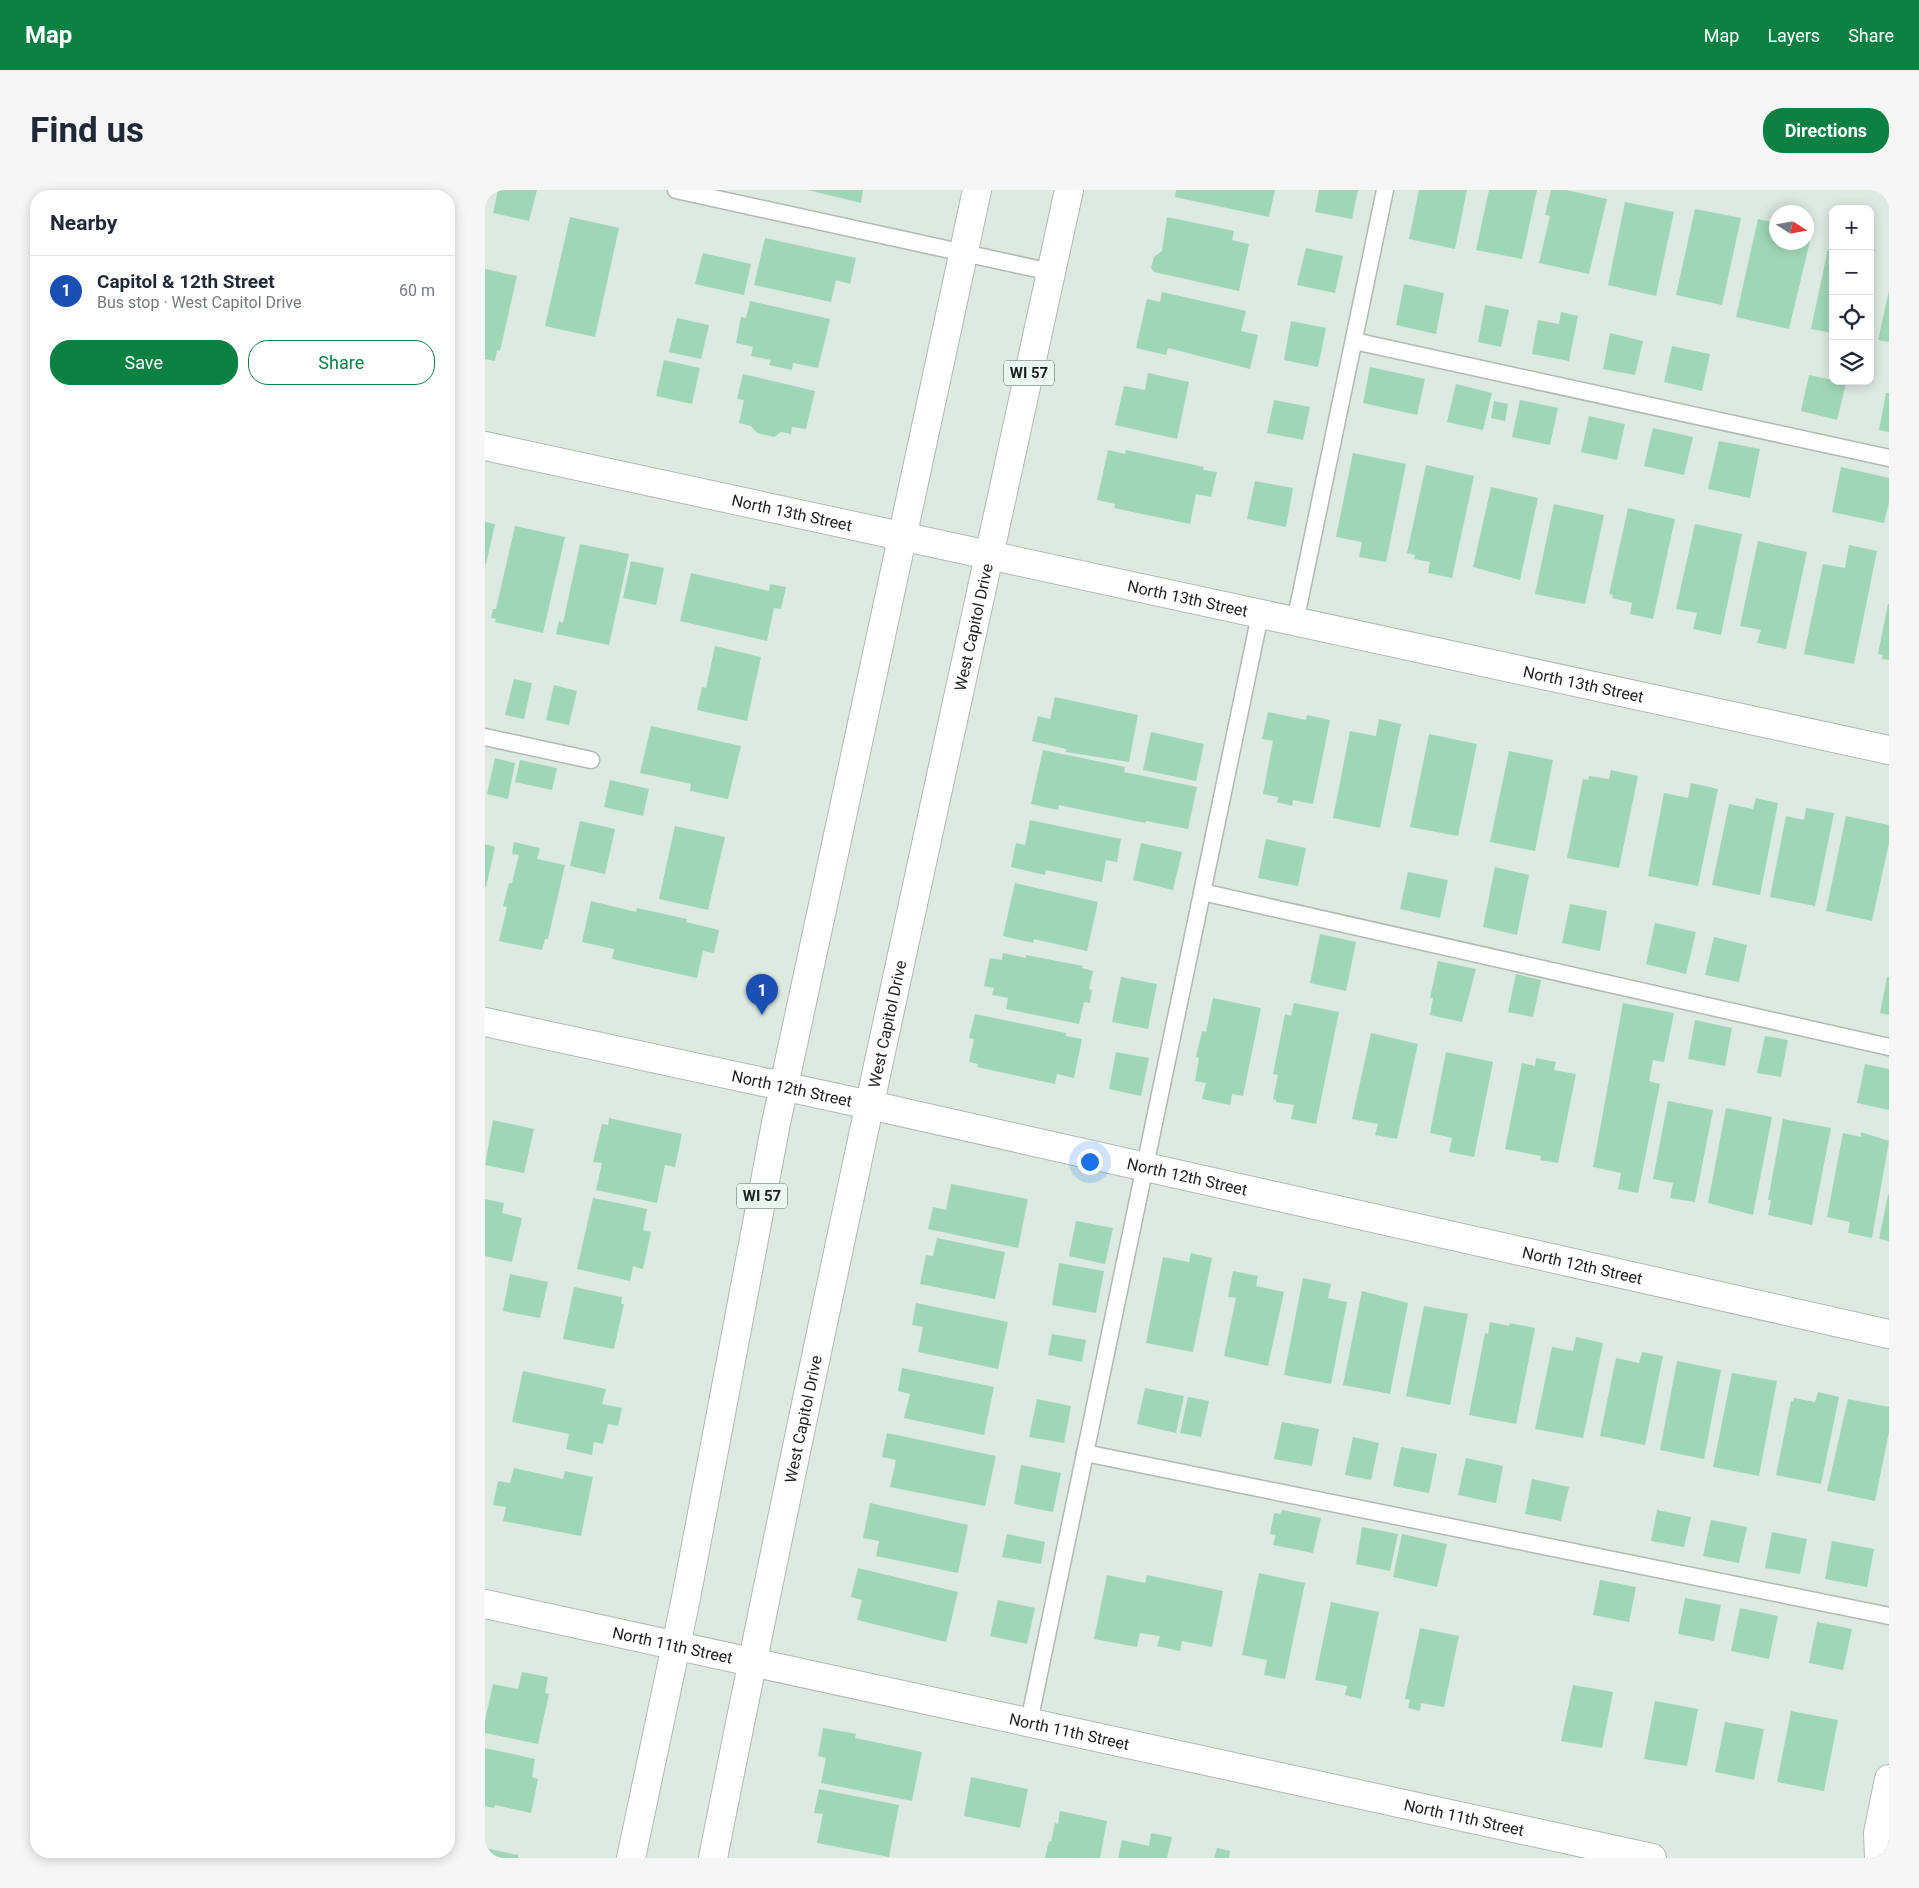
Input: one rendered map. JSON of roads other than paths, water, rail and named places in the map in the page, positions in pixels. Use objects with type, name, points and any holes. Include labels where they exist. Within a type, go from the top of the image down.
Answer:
[{"type":"street","name":"WI 57","points":[[631,1858],[686,1598],[784,1086],[977,190]]},
{"type":"street","name":"West Capitol Drive","points":[[713,1858],[752,1661],[870,1105],[1069,190]]},
{"type":"street","name":"North 13th Street","points":[[485,446],[1889,750]]},
{"type":"street","name":"North 12th Street","points":[[485,1022],[870,1105],[1889,1334]]},
{"type":"street","name":"North 11th Street","points":[[485,1604],[1653,1858]]},
{"type":"street","points":[[1879,1858],[1878,1833],[1889,1778]]},
{"type":"lane","points":[[676,190],[1051,272]]},
{"type":"lane","points":[[1295,622],[1385,190]]},
{"type":"lane","points":[[1354,341],[1889,458]]},
{"type":"lane","points":[[1029,1722],[1260,615]]},
{"type":"lane","points":[[485,736],[591,760]]},
{"type":"lane","points":[[1202,892],[1889,1047]]},
{"type":"lane","points":[[1085,1453],[1889,1616]]},
{"type":"place","name":"Capitol & 12th Street","points":[[762,1015]]}]
